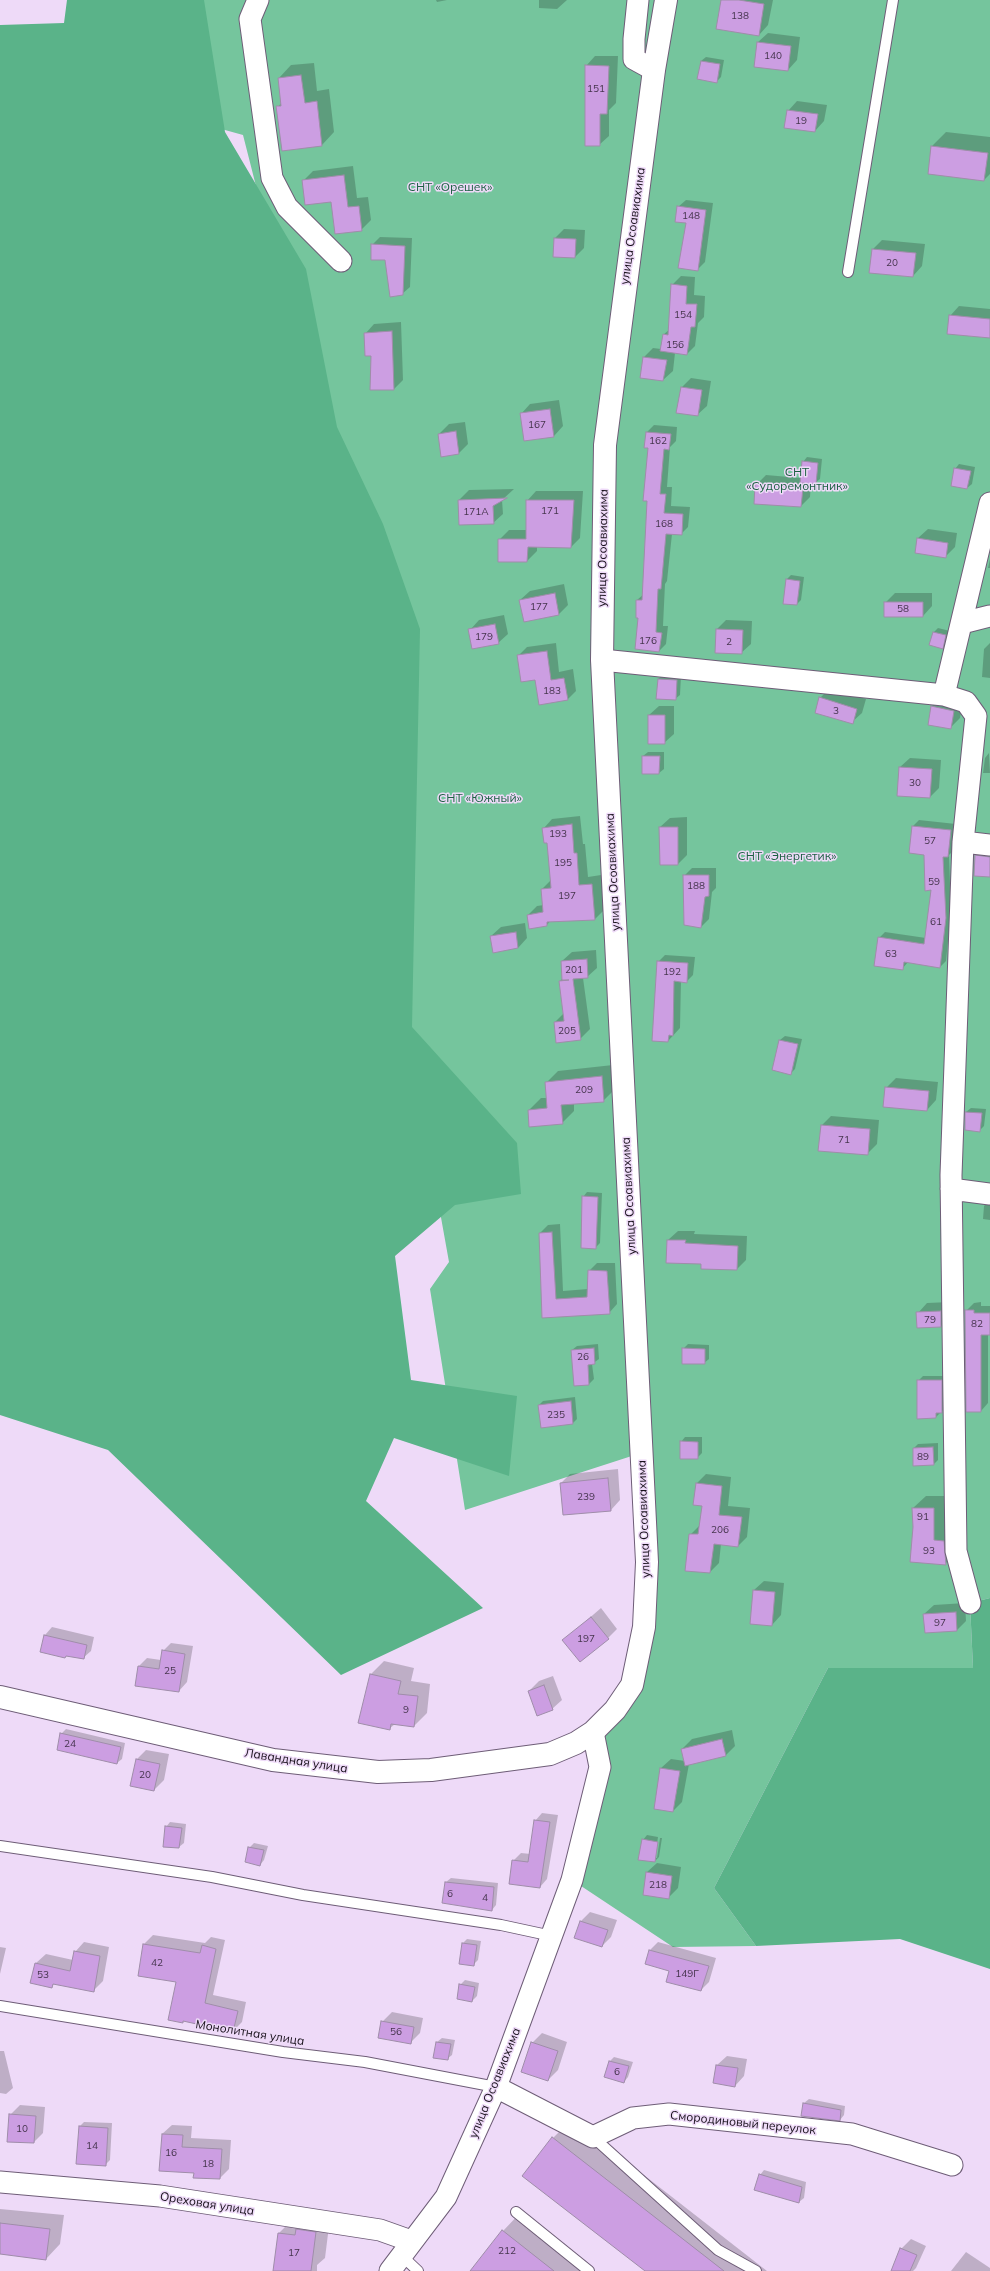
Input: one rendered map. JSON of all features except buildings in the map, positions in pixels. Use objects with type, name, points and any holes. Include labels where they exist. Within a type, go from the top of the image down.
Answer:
[{"type":"street","points":[[638,0],[634,39],[634,59],[654,70]]},
{"type":"street","name":"улица Осоавиахима","points":[[401,2256],[446,2197],[496,2087],[572,1880],[600,1767],[593,1732],[615,1710],[632,1685],[644,1627],[647,1562],[602,660],[605,445],[654,70],[666,0]]},
{"type":"street","points":[[257,1],[250,19],[272,178],[287,207],[341,261]]},
{"type":"street","points":[[944,695],[990,503]]},
{"type":"street","points":[[962,623],[990,616]]},
{"type":"street","points":[[602,660],[944,695],[966,702],[976,716],[963,842],[952,1189],[956,1551],[970,1603]]},
{"type":"street","points":[[963,842],[990,845]]},
{"type":"street","points":[[952,1189],[990,1194]]},
{"type":"street","name":"Лавандная улица","points":[[0,1697],[273,1760],[378,1772],[432,1770],[550,1754],[576,1743],[593,1732]]},
{"type":"street","points":[[496,2087],[593,2136]]},
{"type":"street","name":"Смородиновый переулок","points":[[593,2136],[633,2118],[669,2114],[852,2134],[952,2165]]},
{"type":"street","name":"Ореховая улица","points":[[0,2182],[160,2196],[380,2230],[401,2256]]},
{"type":"lane","points":[[848,272],[893,0]]},
{"type":"lane","points":[[0,1846],[212,1877],[303,1895],[501,1925],[552,1936]]},
{"type":"lane","name":"Монолитная улица","points":[[0,2006],[283,2052],[365,2062],[496,2087]]},
{"type":"lane","points":[[593,2136],[718,2250],[756,2271]]},
{"type":"lane","points":[[516,2212],[589,2271]]},
{"type":"lane","points":[[401,2256],[418,2271]]},
{"type":"green space","points":[[67,0],[204,0],[225,132],[306,269],[337,427],[383,524],[420,629],[412,1027],[517,1143],[521,1194],[455,1205],[395,1256],[411,1380],[517,1396],[509,1476],[394,1438],[366,1501],[483,1608],[341,1675],[108,1450],[0,1415],[0,25],[64,23]]},
{"type":"green space","points":[[109,0],[990,0],[990,1598],[970,1603],[973,1668],[828,1668],[714,1888],[756,1946],[673,1947],[572,1880],[600,1767],[593,1732],[632,1685],[641,1453],[465,1510],[430,1289],[449,1262],[391,939],[324,453],[243,135],[106,97]]},
{"type":"green space","points":[[990,1598],[990,1969],[900,1939],[756,1946],[714,1888],[828,1668],[973,1668],[970,1603]]},
{"type":"park label","name":"СНТ «Орешек»","points":[[450,187]]},
{"type":"park label","name":"СНТ «Судоремонтник»","points":[[797,479]]},
{"type":"park label","name":"СНТ «Южный»","points":[[480,798]]},
{"type":"park label","name":"СНТ «Энергетик»","points":[[787,856]]}]
